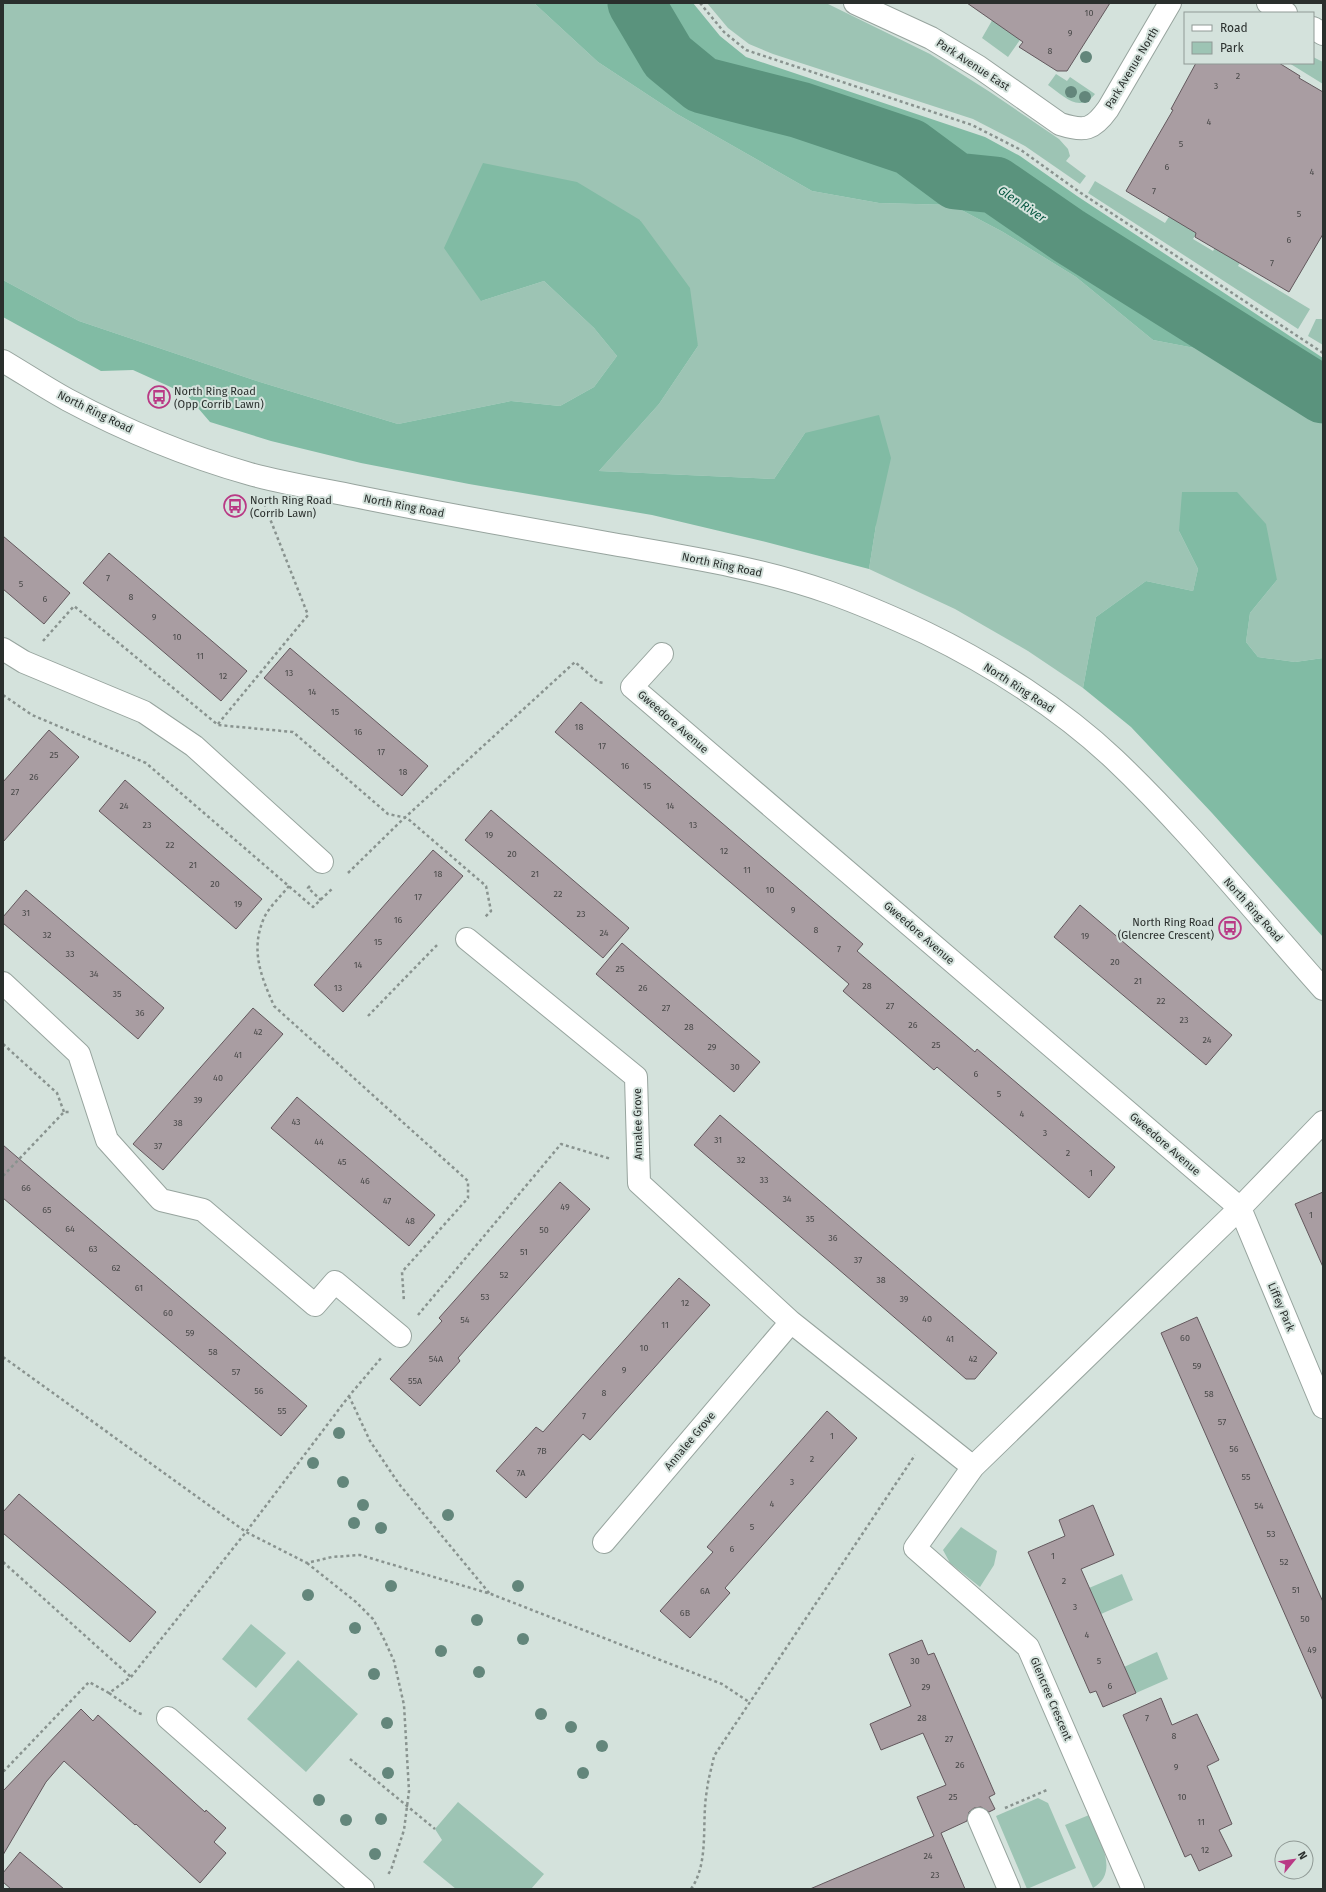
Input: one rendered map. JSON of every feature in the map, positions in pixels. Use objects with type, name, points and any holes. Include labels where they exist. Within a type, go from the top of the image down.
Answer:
[{"type":"street","name":"Park Avenue East","points":[[855,3],[945,46],[979,67],[1060,124],[1074,129],[1088,129]]},
{"type":"street","name":"Park Avenue North","points":[[1088,129],[1099,122],[1108,109],[1170,3]]},
{"type":"street","points":[[1268,3],[1284,12]]},
{"type":"street","points":[[1314,29],[1323,34]]},
{"type":"street","name":"North Ring Road","points":[[3,361],[69,400],[176,450],[252,474],[412,508],[709,562],[770,575],[826,591],[878,611],[929,635],[985,665],[1028,692],[1074,725],[1112,757],[1160,805],[1323,989]]},
{"type":"street","points":[[3,649],[24,662],[144,712],[194,746],[322,862]]},
{"type":"street","name":"Gweedore Avenue","points":[[662,654],[632,686],[1240,1208]]},
{"type":"street","name":"Annalee Grove","points":[[467,939],[636,1077],[639,1183],[792,1322],[973,1467]]},
{"type":"street","points":[[3,983],[79,1054],[107,1140],[161,1200],[203,1210],[315,1305],[335,1282],[400,1336]]},
{"type":"street","points":[[973,1467],[1240,1208],[1323,1122]]},
{"type":"street","name":"Liffey Park","points":[[1240,1208],[1323,1407]]},
{"type":"street","name":"Annalee Grove","points":[[604,1542],[792,1322]]},
{"type":"street","name":"Glencree Crescent","points":[[973,1467],[915,1548],[1028,1647],[1133,1889]]},
{"type":"street","points":[[168,1718],[373,1886]]},
{"type":"street","points":[[979,1819],[1010,1889]]},
{"type":"path","points":[[700,3],[724,32],[746,50],[972,125],[1021,150],[1081,193],[1323,353]]},
{"type":"path","points":[[194,746],[218,725],[308,615],[252,474]]},
{"type":"path","points":[[24,662],[74,606],[218,725],[293,732],[388,814],[407,818],[486,886],[490,910],[467,939],[443,939],[368,1016]]},
{"type":"path","points":[[343,878],[399,823],[407,818],[520,711],[575,662],[598,682],[632,686]]},
{"type":"path","points":[[3,695],[32,715],[146,763],[313,907],[338,884]]},
{"type":"path","points":[[289,886],[264,917],[256,946],[260,974],[274,1006],[468,1181],[468,1198],[402,1272],[404,1306]]},
{"type":"path","points":[[3,1044],[57,1093],[64,1112]]},
{"type":"path","points":[[3,1176],[64,1112],[97,1110]]},
{"type":"path","points":[[412,1314],[416,1317],[561,1144],[639,1167]]},
{"type":"path","points":[[109,1693],[131,1677],[246,1532],[349,1396],[400,1336]]},
{"type":"path","points":[[3,1357],[246,1532],[307,1563],[356,1602],[373,1619],[384,1637],[394,1660],[404,1705],[409,1791],[404,1830],[391,1870],[373,1886]]},
{"type":"path","points":[[349,1396],[370,1441],[399,1484],[491,1594]]},
{"type":"path","points":[[691,1889],[698,1880],[702,1859],[706,1790],[714,1756],[930,1433]]},
{"type":"path","points":[[307,1563],[332,1557],[360,1555],[491,1594],[722,1684],[749,1702]]},
{"type":"path","points":[[3,1562],[131,1677]]},
{"type":"path","points":[[3,1771],[4,1772],[89,1682],[109,1693],[138,1713],[168,1718]]},
{"type":"path","points":[[350,1759],[435,1829]]},
{"type":"green space","points":[[3,3],[534,3],[598,62],[677,114],[812,191],[879,203],[952,205],[1003,232],[1076,277],[1153,340],[1210,351],[1323,421],[1323,658],[1295,662],[1258,657],[1246,642],[1250,613],[1277,580],[1179,531],[1198,569],[1193,591],[1146,581],[1096,617],[1083,688],[1028,651],[955,609],[869,569],[876,525],[805,433],[774,479],[599,471],[659,404],[698,346],[640,220],[481,301],[544,281],[594,328],[617,356],[594,387],[560,406],[511,401],[398,424],[260,382],[79,321],[3,280]]},
{"type":"green space","points":[[534,3],[693,3],[720,36],[746,57],[985,137],[1020,156],[1077,196],[1323,358],[1323,421],[1210,351],[1153,340],[1076,277],[1003,232],[952,205],[879,203],[812,191],[677,114],[598,62]]},
{"type":"green space","points":[[707,3],[826,3],[930,54],[990,92],[1059,139],[1068,149],[1070,156],[1066,161],[1086,176],[1080,184],[1025,146],[973,119],[773,54],[749,44],[728,28]]},
{"type":"green space","points":[[1002,3],[1022,37],[1008,57],[982,38]]},
{"type":"green space","points":[[1314,58],[1323,62],[1323,84],[1291,64],[1314,64]]},
{"type":"green space","points":[[1056,74],[1067,81],[1070,77],[1095,94],[1083,103],[1077,103],[1066,98],[1048,85]]},
{"type":"green space","points":[[483,163],[577,182],[640,220],[690,288],[698,346],[659,404],[599,471],[774,479],[805,433],[879,415],[891,458],[876,525],[869,569],[766,542],[652,515],[469,484],[361,463],[271,441],[210,422],[186,394],[133,370],[101,371],[3,317],[3,280],[79,321],[260,382],[398,424],[511,401],[560,406],[594,387],[617,356],[594,328],[544,281],[481,301],[444,248]]},
{"type":"green space","points":[[1095,181],[1165,223],[1184,193],[1256,235],[1238,266],[1310,309],[1298,329],[1088,193]],"holes":[[[1198,231],[1218,242],[1213,251],[1193,239]]]},
{"type":"green space","points":[[1316,319],[1323,319],[1323,345],[1308,336]]},
{"type":"green space","points":[[1182,492],[1237,492],[1266,524],[1277,580],[1250,613],[1246,642],[1258,657],[1295,662],[1323,658],[1323,937],[1212,813],[1131,727],[1083,688],[1096,617],[1146,581],[1193,591],[1198,569],[1179,531]]},
{"type":"green space","points":[[961,1527],[997,1551],[994,1565],[980,1587],[950,1563],[943,1550]]},
{"type":"green space","points":[[1122,1574],[1133,1600],[1101,1614],[1089,1588]]},
{"type":"green space","points":[[251,1624],[286,1653],[256,1688],[222,1659]]},
{"type":"green space","points":[[1157,1652],[1168,1679],[1136,1693],[1124,1667]]},
{"type":"green space","points":[[298,1660],[358,1714],[306,1772],[247,1719]]},
{"type":"green space","points":[[1038,1798],[1048,1803],[1076,1868],[1027,1889],[996,1816]]},
{"type":"green space","points":[[458,1802],[544,1874],[531,1889],[456,1889],[423,1862],[442,1840],[435,1829]]},
{"type":"green space","points":[[1089,1815],[1102,1844],[1106,1864],[1105,1873],[1101,1881],[1093,1888],[1065,1825]]},
{"type":"building","points":[[967,3],[1110,3],[1067,71],[1057,71],[1019,47],[1023,42]]},
{"type":"building","points":[[1195,64],[1281,64],[1300,76],[1299,78],[1323,92],[1323,234],[1289,292],[1195,237],[1196,233],[1126,191],[1173,110],[1171,109]]},
{"type":"building","points":[[3,536],[70,593],[44,624],[3,589]]},
{"type":"building","points":[[109,553],[247,671],[221,701],[83,583]]},
{"type":"building","points":[[290,648],[428,766],[402,796],[264,678]]},
{"type":"building","points":[[581,702],[863,944],[857,951],[975,1052],[977,1049],[1115,1167],[1089,1198],[937,1067],[934,1070],[843,991],[849,984],[555,732]]},
{"type":"building","points":[[49,730],[79,757],[3,842],[3,782]]},
{"type":"building","points":[[125,780],[262,899],[236,929],[99,811]]},
{"type":"building","points":[[491,810],[629,928],[603,958],[465,840]]},
{"type":"building","points":[[433,850],[463,876],[343,1012],[314,985]]},
{"type":"building","points":[[26,890],[164,1008],[138,1039],[3,923],[3,917]]},
{"type":"building","points":[[1080,905],[1232,1035],[1206,1065],[1054,937]]},
{"type":"building","points":[[622,943],[760,1062],[734,1092],[596,974]]},
{"type":"building","points":[[253,1008],[283,1034],[163,1170],[133,1144]]},
{"type":"building","points":[[297,1097],[435,1215],[409,1246],[271,1128]]},
{"type":"building","points":[[720,1115],[997,1353],[975,1379],[966,1379],[694,1145]]},
{"type":"building","points":[[3,1145],[307,1406],[281,1436],[3,1198]]},
{"type":"building","points":[[560,1182],[590,1209],[458,1358],[460,1361],[420,1406],[390,1379],[442,1321],[439,1318]]},
{"type":"building","points":[[1323,1192],[1323,1267],[1295,1204]]},
{"type":"building","points":[[679,1278],[710,1305],[590,1440],[583,1434],[526,1498],[496,1471],[536,1427],[543,1432]]},
{"type":"building","points":[[1197,1317],[1323,1602],[1323,1701],[1161,1333]]},
{"type":"building","points":[[827,1411],[857,1438],[725,1588],[730,1593],[690,1638],[660,1611],[713,1552],[707,1547]]},
{"type":"building","points":[[19,1494],[156,1612],[130,1642],[3,1533],[3,1512]]},
{"type":"building","points":[[1093,1505],[1114,1555],[1081,1569],[1136,1693],[1103,1707],[1096,1691],[1090,1693],[1028,1552],[1065,1536],[1059,1520]]},
{"type":"building","points":[[922,1640],[928,1655],[934,1653],[995,1794],[989,1797],[995,1809],[989,1812],[981,1807],[974,1808],[969,1812],[967,1821],[941,1833],[965,1889],[810,1889],[934,1836],[917,1797],[946,1785],[923,1733],[881,1750],[870,1724],[911,1706],[889,1654]]},
{"type":"building","points":[[1161,1698],[1172,1725],[1197,1714],[1219,1760],[1207,1766],[1232,1824],[1219,1830],[1232,1856],[1199,1871],[1191,1854],[1185,1857],[1123,1715]]},
{"type":"building","points":[[81,1709],[93,1721],[98,1715],[205,1812],[206,1810],[226,1828],[214,1842],[226,1853],[200,1883],[64,1761],[46,1782],[3,1855],[3,1791]]},
{"type":"building","points":[[20,1852],[64,1889],[11,1889],[3,1882],[3,1873]]},
{"type":"waterway","name":"Glen River","points":[[636,3],[668,57],[702,85],[800,110],[910,147],[956,181],[995,185],[1069,236],[1323,395]]},
{"type":"place","name":"North Ring Road (Opp Corrib Lawn)","points":[[159,397]]},
{"type":"place","name":"North Ring Road (Corrib Lawn)","points":[[235,506]]},
{"type":"place","name":"North Ring Road (Glencree Crescent)","points":[[1230,928]]}]
